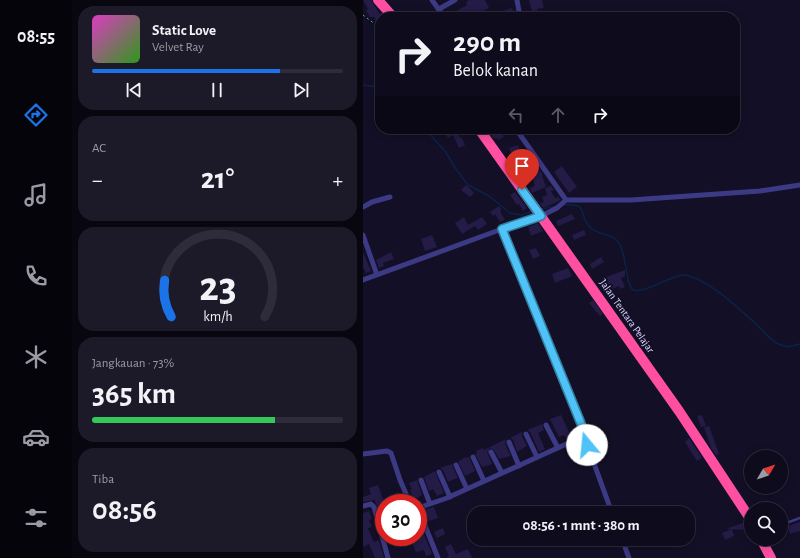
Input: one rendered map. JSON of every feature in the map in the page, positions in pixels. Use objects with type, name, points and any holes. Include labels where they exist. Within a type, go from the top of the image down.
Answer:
[{"type":"highway","points":[[378,0],[389,12]]},
{"type":"highway","name":"Jalan Tentara Pelajar","points":[[483,134],[679,411],[744,509]]},
{"type":"highway","points":[[765,546],[771,558]]},
{"type":"street","points":[[432,0],[441,12]]},
{"type":"street","points":[[439,9],[455,0]]},
{"type":"street","points":[[517,0],[519,12]]},
{"type":"street","points":[[519,134],[565,202]]},
{"type":"street","points":[[363,280],[540,215],[557,208],[565,202],[631,200],[760,191],[800,185]]},
{"type":"street","points":[[363,208],[366,204],[390,197]]},
{"type":"street","points":[[502,229],[582,426],[584,436],[609,506]]},
{"type":"street","points":[[363,235],[377,275]]},
{"type":"street","points":[[546,426],[558,448]]},
{"type":"street","points":[[527,434],[537,458]]},
{"type":"street","points":[[427,505],[450,497],[584,436]]},
{"type":"street","points":[[509,442],[519,466]]},
{"type":"street","points":[[363,454],[387,451],[391,453],[406,494]]},
{"type":"street","points":[[491,452],[502,473]]},
{"type":"street","points":[[473,457],[484,481]]},
{"type":"street","points":[[457,465],[467,489]]},
{"type":"street","points":[[439,472],[450,497]]},
{"type":"street","points":[[421,480],[430,504]]},
{"type":"street","points":[[363,506],[368,504],[373,505],[375,509]]},
{"type":"street","points":[[427,532],[437,558]]},
{"type":"street","points":[[386,546],[388,558]]},
{"type":"street","points":[[625,546],[629,558]]},
{"type":"lane","points":[[788,522],[800,518]]},
{"type":"path","points":[[363,15],[375,24]]},
{"type":"building","points":[[363,0],[371,0],[378,12],[375,12],[375,19],[374,17],[370,17],[366,10],[368,9]]},
{"type":"building","points":[[469,0],[485,0],[489,8],[484,12],[456,12],[467,5],[466,2]]},
{"type":"building","points":[[529,0],[542,0],[544,8],[537,9],[538,12],[532,12]]},
{"type":"building","points":[[512,8],[514,12],[503,12]]},
{"type":"building","points":[[445,134],[457,134],[460,138],[461,137],[465,145],[459,148],[453,135],[448,138]]},
{"type":"building","points":[[490,134],[502,134],[504,137],[498,140],[496,138],[494,139]]},
{"type":"building","points":[[518,145],[524,160],[531,157],[543,175],[546,187],[532,193],[530,188],[535,186],[532,177],[526,180],[522,173],[519,174],[514,164],[512,164],[509,160],[513,158],[509,148]]},
{"type":"building","points":[[562,166],[577,187],[569,193],[554,172]]},
{"type":"building","points":[[466,185],[474,193],[470,197],[461,190]]},
{"type":"building","points":[[551,186],[554,190],[551,191],[555,198],[559,197],[560,200],[543,208],[540,203],[544,202],[542,197],[547,195],[545,188]]},
{"type":"building","points":[[515,192],[527,208],[523,211],[519,204],[517,205],[510,195]]},
{"type":"building","points":[[499,206],[505,220],[500,222],[495,214],[493,216],[490,212]]},
{"type":"building","points":[[572,214],[575,219],[558,226],[556,221]]},
{"type":"building","points":[[464,217],[468,225],[482,217],[487,224],[478,230],[475,226],[462,234],[455,223]]},
{"type":"building","points":[[538,223],[543,231],[531,236],[528,227]]},
{"type":"building","points":[[584,230],[586,235],[574,240],[572,235]]},
{"type":"building","points":[[432,235],[437,247],[425,251],[421,239]]},
{"type":"building","points":[[536,248],[540,256],[533,259],[529,250]]},
{"type":"building","points":[[363,252],[371,271],[366,273],[363,267]]},
{"type":"building","points":[[391,252],[394,259],[383,263],[384,266],[379,268],[376,260]]},
{"type":"building","points":[[601,257],[604,262],[592,269],[590,264]]},
{"type":"building","points":[[568,268],[572,276],[555,283],[552,274]]},
{"type":"building","points":[[625,270],[625,276],[621,278],[625,287],[620,289],[619,286],[608,291],[604,278]]},
{"type":"building","points":[[593,300],[603,314],[600,316],[589,303]]},
{"type":"building","points":[[561,415],[571,436],[566,438],[564,435],[559,437],[550,419]]},
{"type":"building","points":[[702,415],[706,426],[701,427],[697,416]]},
{"type":"building","points":[[542,424],[544,430],[538,433],[545,449],[539,452],[530,432],[527,430]]},
{"type":"building","points":[[709,426],[719,454],[716,455],[711,448],[704,427]]},
{"type":"building","points":[[522,432],[522,436],[527,446],[517,452],[513,440],[510,438]]},
{"type":"building","points":[[689,438],[702,458],[697,461],[685,442]]},
{"type":"building","points":[[506,439],[505,444],[511,456],[499,459],[494,450],[490,448],[487,452],[492,463],[482,467],[475,454],[477,453],[476,451],[483,448],[484,450]]},
{"type":"building","points":[[465,457],[469,457],[475,471],[465,476],[458,462]]},
{"type":"building","points":[[452,464],[458,479],[457,478],[448,482],[443,470],[440,468]]},
{"type":"building","points":[[435,471],[444,493],[437,496],[433,489],[429,491],[424,477]]},
{"type":"building","points":[[417,480],[422,494],[412,494],[410,490],[412,489],[409,483]]},
{"type":"building","points":[[378,485],[381,494],[375,494],[375,500],[363,502],[363,497],[371,494],[369,488]]},
{"type":"building","points":[[434,507],[438,518],[429,521],[427,509]]},
{"type":"building","points":[[369,511],[372,519],[369,520],[372,527],[368,528],[375,542],[375,546],[381,546],[384,558],[375,558],[369,544],[363,547],[363,513]]},
{"type":"building","points":[[744,522],[744,530],[726,529]]},
{"type":"building","points":[[800,522],[800,531],[790,534],[788,526]]},
{"type":"building","points":[[443,528],[445,534],[437,538],[434,532]]},
{"type":"building","points":[[732,529],[734,536],[725,540],[722,533]]},
{"type":"building","points":[[427,542],[432,554],[426,556],[424,550],[416,552],[414,546],[427,546]]},
{"type":"building","points":[[451,544],[456,554],[468,549],[472,558],[446,558],[449,556],[445,547]]},
{"type":"waterway","points":[[363,85],[375,86]]},
{"type":"waterway","points":[[430,134],[445,151],[468,185],[489,196],[510,213],[521,215],[533,211]]},
{"type":"waterway","points":[[562,205],[577,206],[582,210],[586,222],[593,230],[609,235],[619,243],[622,248],[630,286],[633,290],[643,290],[677,276],[691,276],[722,295],[743,312],[776,343],[787,347],[800,344]]},
{"type":"waterway","points":[[541,209],[557,206]]},
{"type":"route","points":[[522,190],[541,216],[502,229],[582,426],[587,445]]}]
